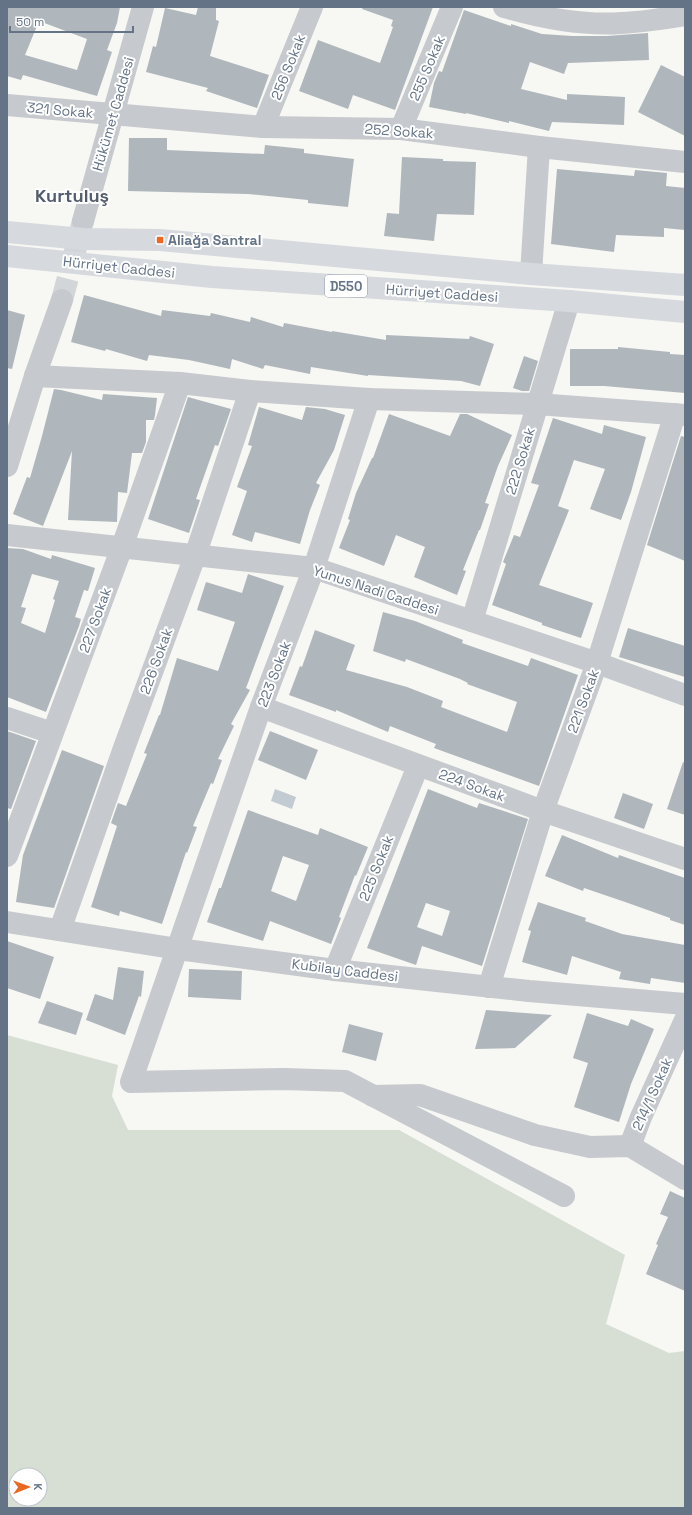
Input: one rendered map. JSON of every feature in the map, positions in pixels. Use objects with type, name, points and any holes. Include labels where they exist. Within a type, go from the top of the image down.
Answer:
[{"type":"highway","name":"Hürriyet Caddesi","points":[[7,232],[83,239],[160,240],[531,274],[685,285]]},
{"type":"highway","name":"Hürriyet Caddesi","points":[[7,256],[212,277],[569,301],[685,312]]},
{"type":"street","name":"Hükümet Caddesi","points":[[83,221],[143,7]]},
{"type":"street","name":"256 Sokak","points":[[263,127],[312,7]]},
{"type":"street","name":"255 Sokak","points":[[402,129],[452,7]]},
{"type":"street","points":[[504,7],[534,16],[595,24],[622,23],[681,15]]},
{"type":"street","points":[[559,7],[592,11],[651,7]]},
{"type":"street","name":"321 Sokak","points":[[7,105],[112,115]]},
{"type":"street","name":"252 Sokak","points":[[112,115],[263,127],[402,129],[539,147],[685,162]]},
{"type":"street","points":[[531,274],[539,147]]},
{"type":"street","points":[[7,466],[35,376],[62,300]]},
{"type":"street","name":"222 Sokak","points":[[472,621],[569,301]]},
{"type":"street","points":[[35,376],[180,383],[250,391],[369,398],[538,404],[680,415]]},
{"type":"street","name":"227 Sokak","points":[[7,856],[122,547],[180,383]]},
{"type":"street","name":"226 Sokak","points":[[60,930],[124,748],[195,556],[250,391]]},
{"type":"street","name":"223 Sokak","points":[[369,398],[314,568],[261,707],[131,1082],[284,1079],[344,1081],[371,1096]]},
{"type":"street","name":"221 Sokak","points":[[489,987],[543,811],[597,663],[680,415]]},
{"type":"street","name":"Yunus Nadi Caddesi","points":[[7,536],[314,568],[597,663],[685,695]]},
{"type":"street","name":"224 Sokak","points":[[261,707],[543,811],[685,859]]},
{"type":"street","points":[[7,718],[52,734]]},
{"type":"street","name":"225 Sokak","points":[[335,970],[418,766]]},
{"type":"street","name":"Kubilay Caddesi","points":[[7,922],[178,949],[335,970],[489,987],[685,1004]]},
{"type":"street","name":"214/1 Sokak","points":[[630,1146],[641,1117],[685,1020]]},
{"type":"street","points":[[371,1096],[420,1095],[536,1135],[590,1147],[630,1146],[685,1179]]},
{"type":"street","points":[[371,1096],[564,1196]]},
{"type":"shaded area","points":[[275,789],[296,797],[292,809],[271,801]]},
{"type":"shaded area","points":[[7,1035],[118,1065],[112,1096],[128,1130],[399,1130],[625,1255],[606,1324],[669,1353],[685,1351],[685,1508],[7,1508]]},
{"type":"building","points":[[7,7],[120,7],[117,23],[107,50],[112,52],[97,96],[23,75],[21,80],[7,76]],"holes":[[[39,21],[87,39],[77,70],[25,55]]]},
{"type":"building","points":[[198,7],[216,7],[216,20],[219,21],[210,56],[269,75],[257,108],[206,91],[208,88],[146,72],[153,46],[156,47],[165,8],[196,15]]},
{"type":"building","points":[[363,7],[433,7],[395,110],[353,95],[348,109],[299,91],[318,40],[380,63],[393,27],[391,26],[393,20],[362,9]]},
{"type":"building","points":[[464,10],[511,26],[511,24],[542,34],[607,36],[648,33],[649,60],[568,63],[564,74],[530,62],[521,89],[567,100],[567,94],[625,97],[624,125],[552,122],[549,131],[509,121],[509,123],[466,113],[429,107],[434,83],[439,71],[442,72]]},
{"type":"building","points":[[661,65],[685,77],[685,136],[638,112]]},
{"type":"building","points":[[129,138],[167,138],[167,150],[264,154],[265,145],[304,149],[304,153],[354,159],[348,207],[308,203],[308,200],[248,194],[128,191]]},
{"type":"building","points":[[402,157],[443,159],[443,161],[476,162],[474,215],[437,214],[434,241],[384,236],[387,213],[399,214]]},
{"type":"building","points":[[557,169],[634,176],[635,170],[667,173],[666,186],[685,188],[685,230],[664,228],[664,237],[616,235],[614,252],[551,244]]},
{"type":"building","points":[[84,295],[161,316],[162,310],[210,316],[211,313],[250,322],[251,317],[283,327],[284,323],[386,340],[386,335],[469,339],[470,336],[494,344],[480,386],[461,381],[368,376],[311,367],[310,374],[265,365],[263,369],[232,359],[230,369],[189,360],[149,355],[147,361],[106,349],[105,351],[71,342]]},
{"type":"building","points":[[7,310],[25,315],[12,369],[7,368]]},
{"type":"building","points":[[618,347],[670,352],[670,354],[685,355],[685,393],[604,386],[570,386],[570,349],[618,349]]},
{"type":"building","points":[[524,356],[538,361],[529,391],[522,391],[513,388]]},
{"type":"building","points":[[54,389],[102,400],[103,394],[157,398],[154,420],[146,420],[146,442],[142,453],[132,453],[127,493],[118,492],[117,522],[68,520],[72,451],[43,526],[13,514],[27,477],[30,478]]},
{"type":"building","points":[[188,397],[231,409],[218,446],[215,445],[196,499],[200,500],[189,533],[148,519]]},
{"type":"building","points":[[259,407],[302,420],[306,407],[325,409],[345,415],[334,450],[316,483],[320,485],[310,510],[300,544],[255,532],[252,542],[232,535],[247,491],[237,487],[252,446],[248,445]]},
{"type":"building","points":[[389,414],[450,436],[460,414],[467,414],[512,435],[498,466],[485,503],[489,504],[463,570],[466,571],[457,595],[414,577],[425,547],[396,535],[384,566],[339,548],[350,520],[348,519],[356,493],[373,458]]},
{"type":"building","points":[[553,418],[602,434],[604,425],[646,437],[631,492],[621,520],[590,509],[605,469],[574,460],[558,506],[569,510],[539,585],[593,603],[581,638],[542,625],[542,623],[492,605],[506,564],[503,562],[514,535],[520,537],[539,485],[531,483]]},
{"type":"building","points":[[681,436],[685,437],[685,561],[647,545]]},
{"type":"building","points":[[7,548],[23,549],[51,559],[52,555],[95,568],[88,591],[84,590],[75,617],[81,619],[79,626],[46,712],[7,697]],"holes":[[[32,574],[59,581],[45,633],[21,623],[26,608],[21,607]]]},
{"type":"building","points":[[248,574],[284,586],[246,688],[250,690],[231,724],[234,726],[218,759],[222,760],[213,784],[211,783],[193,826],[197,827],[187,853],[186,852],[162,924],[120,911],[119,916],[91,907],[117,826],[111,823],[118,803],[126,806],[147,754],[144,753],[160,715],[177,658],[218,671],[235,622],[197,610],[206,582],[242,593]]},
{"type":"building","points":[[383,612],[415,621],[463,640],[462,643],[528,666],[531,658],[578,675],[539,786],[434,748],[436,744],[390,726],[388,732],[336,710],[336,712],[289,695],[300,666],[302,667],[315,630],[355,645],[346,670],[407,687],[443,701],[441,707],[507,732],[517,702],[467,684],[468,683],[460,679],[406,659],[405,662],[373,651]]},
{"type":"building","points":[[628,628],[685,646],[685,677],[619,657]]},
{"type":"building","points":[[7,731],[36,741],[11,809],[7,808]]},
{"type":"building","points":[[270,731],[318,750],[306,780],[258,760]]},
{"type":"building","points":[[62,750],[104,766],[54,908],[16,902],[23,855]]},
{"type":"building","points":[[683,762],[685,763],[685,815],[667,809]]},
{"type":"building","points":[[428,789],[477,808],[479,803],[528,819],[482,966],[422,946],[416,965],[367,948]],"holes":[[[426,903],[450,911],[442,936],[417,927]]]},
{"type":"building","points":[[623,793],[653,804],[644,829],[614,818]]},
{"type":"building","points":[[248,810],[318,835],[320,828],[368,847],[356,876],[355,875],[339,917],[341,918],[331,944],[270,921],[263,941],[207,922],[219,888],[221,888]],"holes":[[[283,856],[309,865],[296,901],[271,891]]]},
{"type":"building","points":[[562,835],[618,858],[619,855],[685,878],[685,925],[628,903],[584,888],[583,891],[545,876]]},
{"type":"building","points":[[538,902],[586,918],[585,921],[622,934],[685,945],[685,983],[651,978],[650,984],[619,979],[621,972],[572,956],[567,975],[522,962],[531,931],[528,930]]},
{"type":"building","points":[[7,941],[54,957],[40,999],[7,988]]},
{"type":"building","points":[[118,967],[144,971],[141,997],[139,996],[125,1035],[86,1020],[95,994],[113,1000]]},
{"type":"building","points":[[189,969],[242,971],[241,1000],[188,997]]},
{"type":"building","points":[[47,1001],[83,1013],[76,1035],[38,1023]]},
{"type":"building","points":[[486,1010],[552,1015],[515,1048],[475,1049]]},
{"type":"building","points":[[587,1013],[628,1026],[631,1019],[654,1029],[631,1084],[619,1122],[574,1107],[588,1063],[573,1058]]},
{"type":"building","points":[[349,1024],[383,1033],[376,1061],[342,1052]]},
{"type":"building","points":[[670,1191],[685,1198],[685,1291],[646,1274],[658,1245],[656,1244],[668,1217],[660,1214]]},
{"type":"tunnel","points":[[62,300],[83,221]]},
{"type":"place","name":"Aliağa Santral","points":[[160,240]]},
{"type":"district","name":"Kurtuluş","points":[[72,195]]}]
